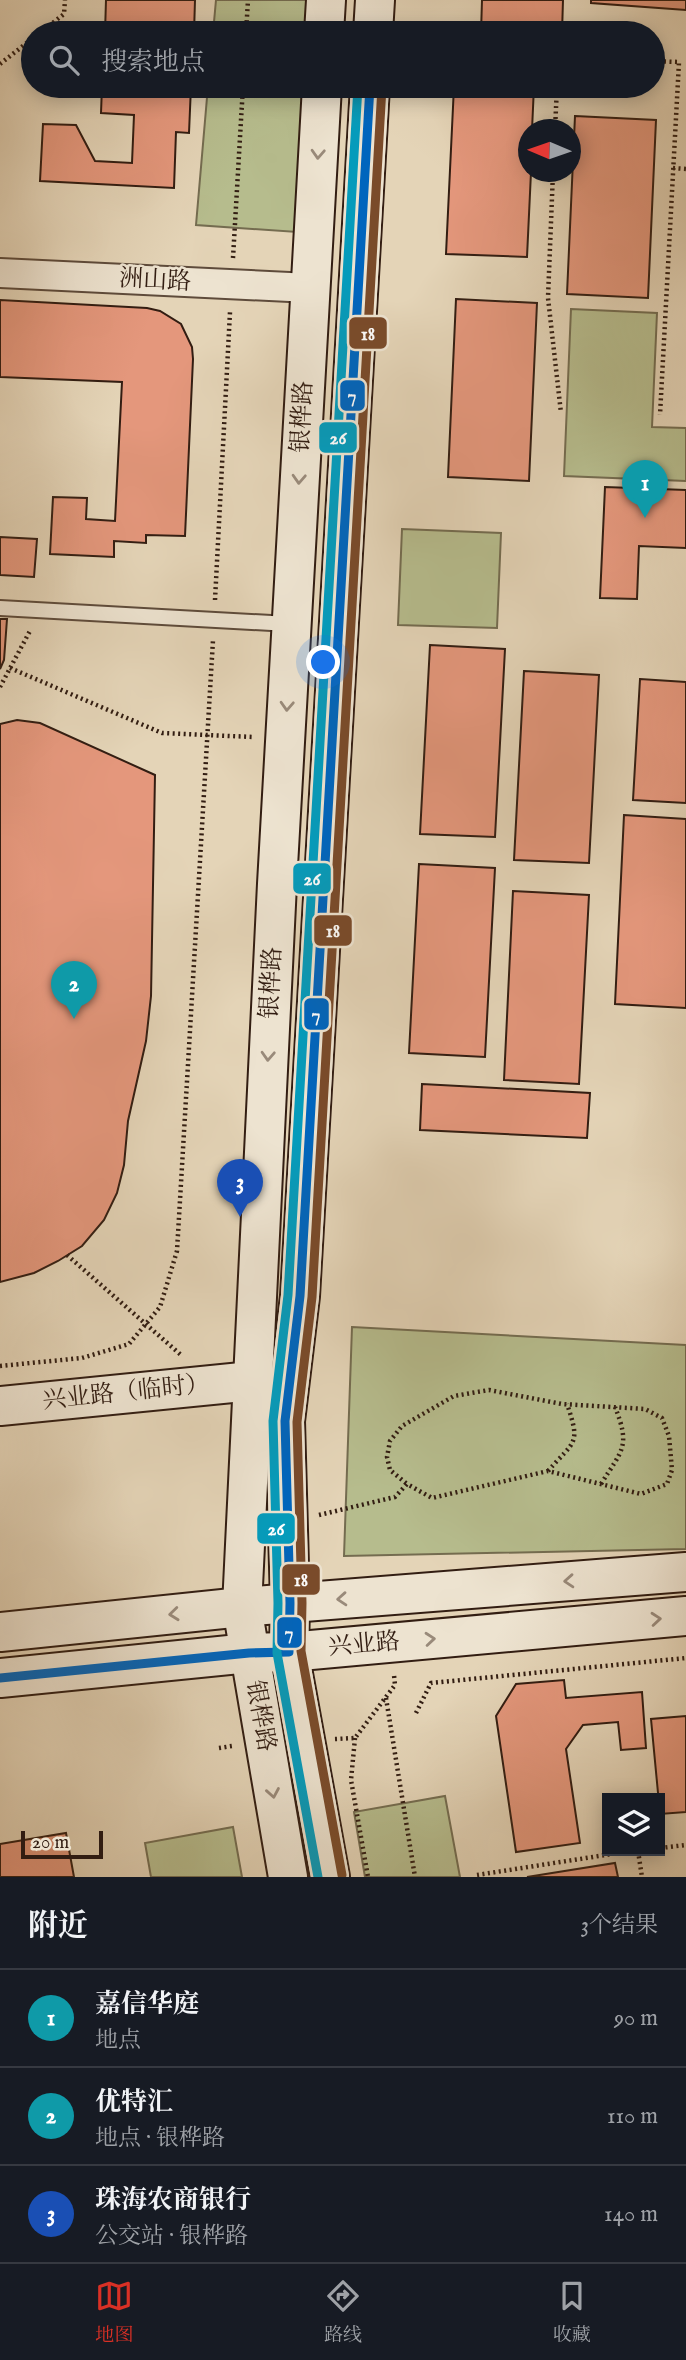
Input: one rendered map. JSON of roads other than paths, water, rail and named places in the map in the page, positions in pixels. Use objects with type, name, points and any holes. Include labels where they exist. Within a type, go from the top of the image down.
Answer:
[{"type":"main road","points":[[325,21],[326,0]]},
{"type":"main road","points":[[373,21],[374,0]]},
{"type":"main road","name":"银桦路","points":[[288,1877],[242,1607],[285,738],[320,98]]},
{"type":"main road","name":"银桦路","points":[[330,1877],[289,1652],[285,1421],[300,1296],[369,98]]},
{"type":"main road","name":"兴业路（临时）","points":[[0,1406],[253,1381]]},
{"type":"main road","name":"兴业路","points":[[0,1632],[242,1607],[686,1572]]},
{"type":"main road","name":"兴业路","points":[[0,1678],[249,1653],[289,1652],[686,1616]]},
{"type":"street","name":"洲山路","points":[[0,273],[310,288]]},
{"type":"lane","points":[[0,608],[291,625]]},
{"type":"place","name":"嘉信华庭","points":[[645,518]]},
{"type":"place","name":"优特汇","points":[[74,1019]]},
{"type":"place","name":"珠海农商银行","points":[[240,1217]]}]
